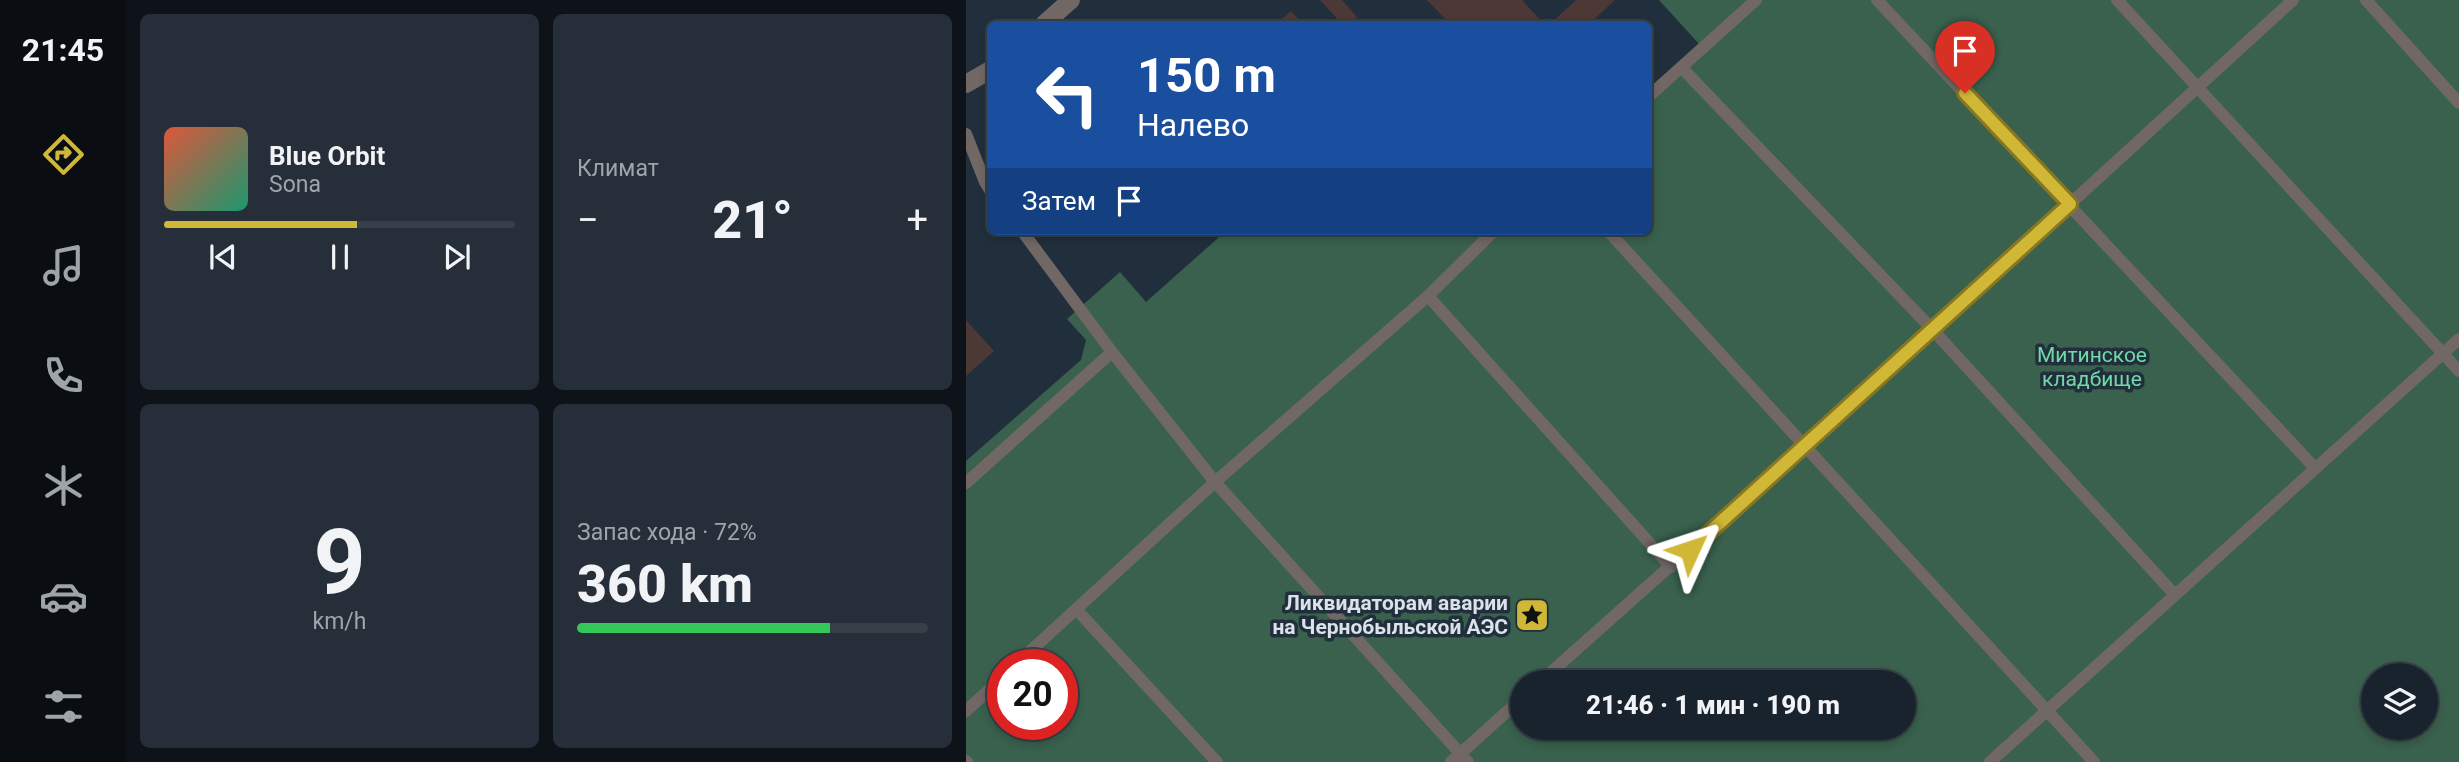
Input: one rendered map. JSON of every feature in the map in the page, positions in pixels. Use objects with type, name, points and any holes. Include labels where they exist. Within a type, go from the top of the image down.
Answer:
[{"type":"street","points":[[1047,21],[1071,0]]},
{"type":"street","points":[[966,84],[987,72]]},
{"type":"lane","points":[[1652,94],[1756,0]]},
{"type":"lane","points":[[1877,0],[2315,468]]},
{"type":"lane","points":[[2117,0],[2459,371]]},
{"type":"lane","points":[[1554,670],[1805,446],[2292,0]]},
{"type":"lane","points":[[2366,0],[2459,103]]},
{"type":"lane","points":[[1682,68],[1932,329],[2175,595]]},
{"type":"lane","points":[[966,134],[987,185]]},
{"type":"lane","points":[[1025,235],[1112,352],[1215,482],[1459,759],[1510,710]]},
{"type":"lane","points":[[1032,649],[1215,482],[1428,296],[1490,235]]},
{"type":"lane","points":[[1612,235],[2094,762]]},
{"type":"lane","points":[[1428,296],[1671,567]]},
{"type":"lane","points":[[1990,762],[2459,338]]},
{"type":"lane","points":[[966,482],[1112,352]]},
{"type":"lane","points":[[1076,609],[1217,762]]},
{"type":"lane","points":[[966,710],[987,691]]},
{"type":"green space","name":"Митинское кладбище","points":[[1659,0],[2459,0],[2459,762],[966,762],[966,461],[1081,360],[1086,340],[1067,319],[1120,272],[1146,302],[1221,235],[1652,235],[1652,86],[1700,45]]},
{"type":"building","points":[[1320,0],[1342,0],[1357,17],[1352,21],[1339,21]]},
{"type":"building","points":[[1427,0],[1522,0],[1541,21],[1447,21]]},
{"type":"building","points":[[1576,0],[1615,0],[1592,21],[1553,21]]},
{"type":"building","points":[[1291,11],[1300,21],[1279,21]]},
{"type":"building","points":[[966,320],[994,351],[966,376]]},
{"type":"place","name":"Ликвидаторам аварии на Чернобыльской АЭС","points":[[1532,615]]},
{"type":"route","points":[[1690,550],[2070,204],[1965,93]]}]
